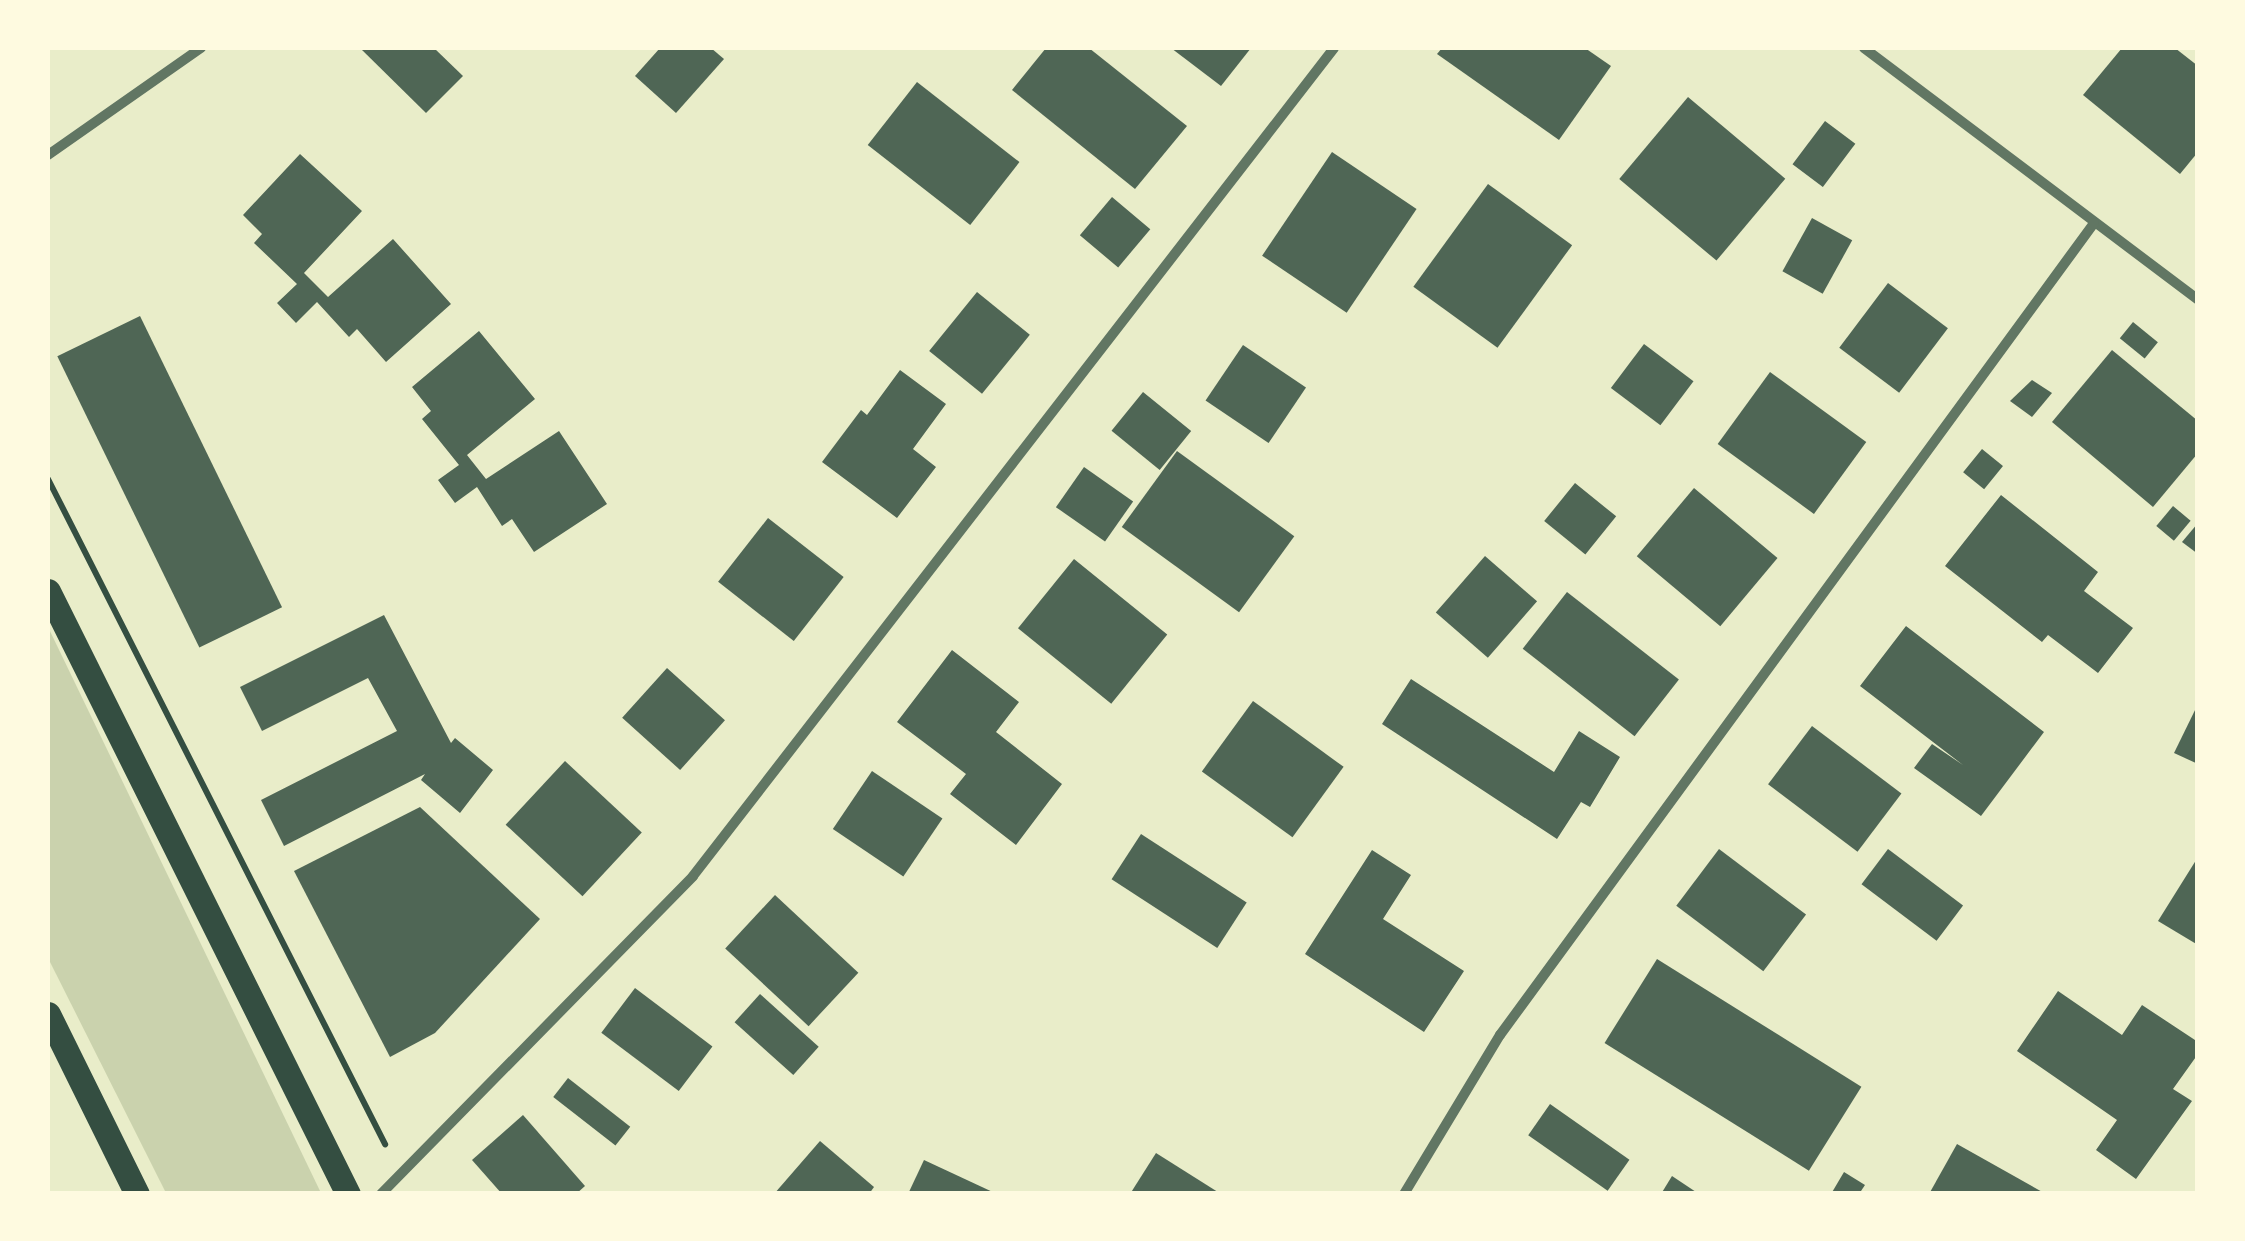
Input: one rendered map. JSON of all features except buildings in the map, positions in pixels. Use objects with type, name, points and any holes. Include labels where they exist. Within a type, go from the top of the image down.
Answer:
[{"type":"main road","points":[[48,591],[348,1194]]},
{"type":"main road","points":[[48,1014],[136,1194]]},
{"type":"street","points":[[48,156],[201,48]]},
{"type":"street","points":[[380,1194],[693,876],[1334,48]]},
{"type":"street","points":[[1864,48],[2198,300]]},
{"type":"street","points":[[1404,1194],[1500,1035],[2094,223]]},
{"type":"path","points":[[48,479],[400,1174]]},
{"type":"green space","points":[[48,627],[321,1193],[166,1193],[48,958]]}]
